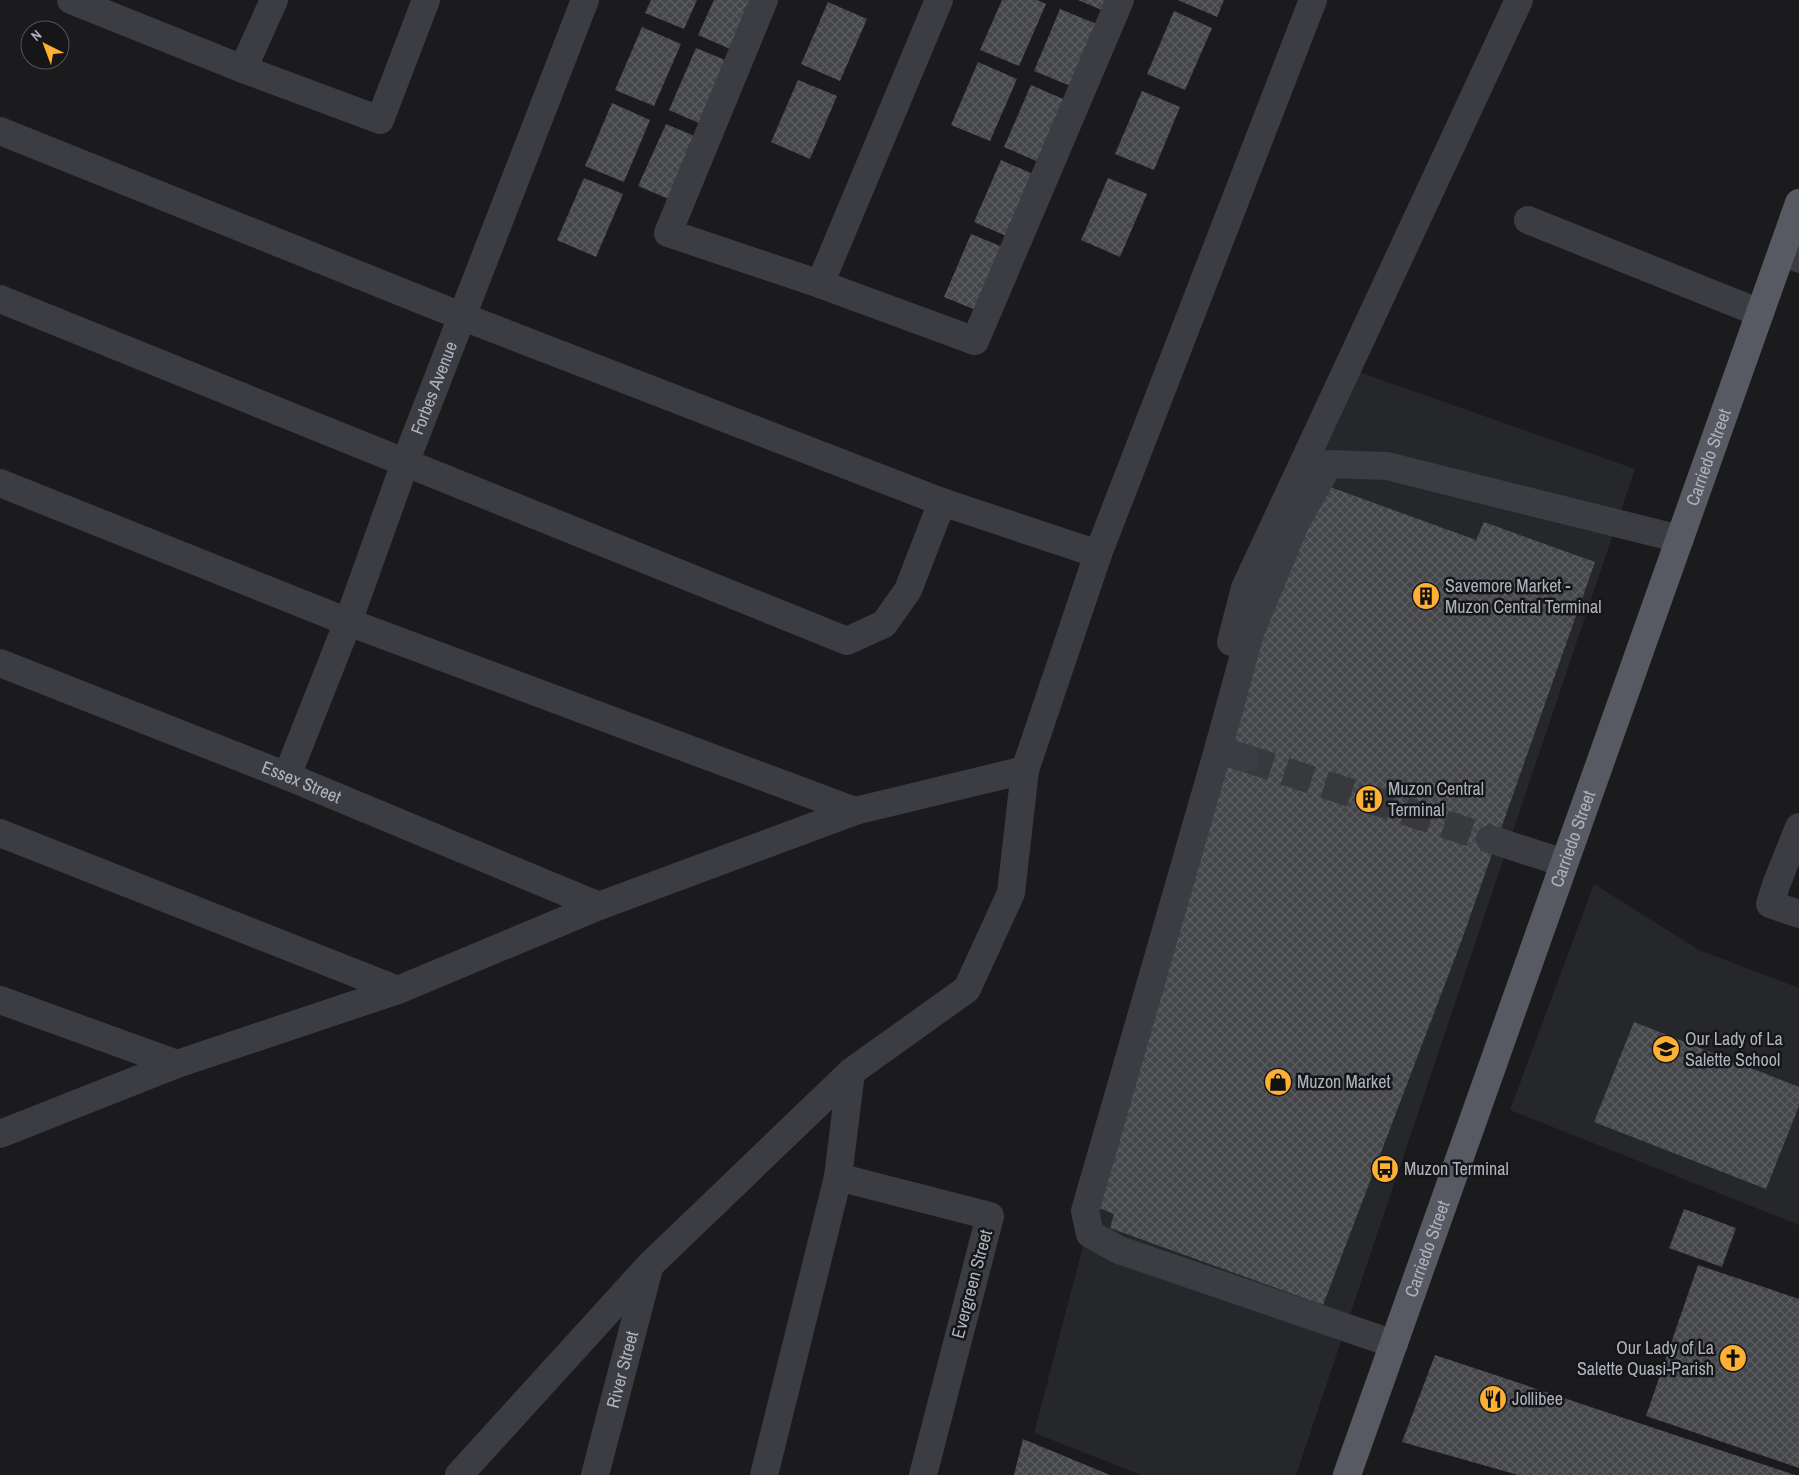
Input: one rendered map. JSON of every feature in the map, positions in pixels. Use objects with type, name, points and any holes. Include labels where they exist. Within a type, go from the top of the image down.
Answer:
[{"type":"main road","name":"Carriedo Street","points":[[1347,1475],[1760,313],[1791,254],[1799,203]]},
{"type":"street","points":[[70,0],[108,7],[243,69],[380,120],[426,0]]},
{"type":"street","points":[[243,69],[274,0]]},
{"type":"street","name":"Forbes Avenue","points":[[287,776],[348,622],[405,463],[585,0]]},
{"type":"street","points":[[764,0],[668,233],[820,284],[976,341],[1120,0]]},
{"type":"street","points":[[820,284],[939,0]]},
{"type":"street","points":[[463,1472],[650,1265],[851,1072],[967,989],[1011,893],[1025,770],[1098,554],[1313,0]]},
{"type":"street","points":[[1394,1344],[1119,1250],[1090,1234],[1085,1211],[1209,756],[1245,588],[1519,0]]},
{"type":"street","points":[[0,131],[462,316],[942,502],[1098,554]]},
{"type":"street","points":[[1528,220],[1760,313]]},
{"type":"street","points":[[0,299],[847,641],[884,624],[908,590],[942,502]]},
{"type":"street","points":[[1209,756],[1250,633],[1296,522],[1329,464],[1387,466],[1680,539]]},
{"type":"street","points":[[0,483],[348,622],[855,811]]},
{"type":"street","name":"Essex Street","points":[[0,663],[287,776],[599,906]]},
{"type":"street","points":[[1209,756],[1245,758]]},
{"type":"street","points":[[0,1134],[177,1064],[398,990],[599,906],[855,811],[1025,770]]},
{"type":"street","points":[[1799,827],[1770,904],[1799,914]]},
{"type":"street","points":[[0,834],[398,990]]},
{"type":"street","points":[[1490,839],[1564,863]]},
{"type":"street","points":[[0,1000],[177,1064]]},
{"type":"street","points":[[764,1475],[838,1177],[851,1072]]},
{"type":"street","name":"Evergreen Street","points":[[838,1177],[990,1216],[922,1475]]},
{"type":"street","name":"River Street","points":[[596,1475],[650,1265]]},
{"type":"shaded area","points":[[1356,371],[1635,469],[1296,1475],[1141,1475],[1034,1433],[1255,592]]},
{"type":"shaded area","name":"Our Lady of La Salette School","points":[[1594,884],[1699,950],[1799,988],[1799,1225],[1510,1110]]},
{"type":"building","points":[[651,0],[697,0],[684,29],[645,13]]},
{"type":"building","points":[[714,0],[760,0],[737,52],[698,35]]},
{"type":"building","points":[[1002,0],[1037,0],[1046,4],[1019,66],[980,50]]},
{"type":"building","points":[[1078,0],[1108,0],[1104,11]]},
{"type":"building","points":[[1178,0],[1224,0],[1217,17]]},
{"type":"building","points":[[828,2],[867,19],[840,81],[801,64]]},
{"type":"building","points":[[1060,9],[1099,25],[1073,87],[1034,71]]},
{"type":"building","points":[[1174,11],[1212,28],[1185,90],[1147,74]]},
{"type":"building","points":[[642,27],[681,44],[654,106],[615,90]]},
{"type":"building","points":[[696,48],[735,64],[708,127],[669,110]]},
{"type":"building","points":[[978,62],[1017,79],[990,141],[951,125]]},
{"type":"building","points":[[798,80],[837,96],[810,159],[771,142]]},
{"type":"building","points":[[1031,85],[1070,102],[1043,164],[1004,147]]},
{"type":"building","points":[[1142,91],[1180,107],[1154,170],[1115,154]]},
{"type":"building","points":[[612,103],[650,120],[624,182],[585,166]]},
{"type":"building","points":[[666,124],[704,140],[678,203],[638,186]]},
{"type":"building","points":[[1001,160],[1040,177],[1013,239],[974,222]]},
{"type":"building","points":[[584,178],[623,194],[596,257],[557,240]]},
{"type":"building","points":[[1108,178],[1147,194],[1120,257],[1081,240]]},
{"type":"building","points":[[971,234],[1010,250],[983,313],[944,297]]},
{"type":"building","points":[[1319,483],[1476,540],[1484,522],[1595,562],[1461,942],[1323,1305],[1110,1228],[1114,1214],[1099,1208],[1255,630]]},
{"type":"building","points":[[1634,1022],[1799,1087],[1799,1106],[1766,1189],[1594,1122]]},
{"type":"building","points":[[1684,1209],[1736,1228],[1722,1267],[1669,1248]]},
{"type":"building","name":"Our Lady of La Salette Quasi-Parish","points":[[1698,1265],[1799,1299],[1799,1468],[1646,1416]]},
{"type":"building","name":"Jollibee","points":[[1435,1355],[1795,1475],[1518,1475],[1402,1442]]},
{"type":"building","points":[[1023,1439],[1110,1475],[1014,1475]]},
{"type":"tunnel","points":[[1245,758],[1490,839]]},
{"type":"place","name":"Savemore Market - Muzon Central Terminal","points":[[1426,596]]},
{"type":"place","name":"Muzon Central Terminal","points":[[1369,799]]},
{"type":"place","name":"Our Lady of La Salette School","points":[[1666,1049]]},
{"type":"place","name":"Muzon Market","points":[[1278,1082]]},
{"type":"place","name":"Muzon Terminal","points":[[1385,1169]]},
{"type":"place","name":"Our Lady of La Salette Quasi-Parish","points":[[1733,1358]]},
{"type":"place","name":"Jollibee","points":[[1493,1399]]}]
